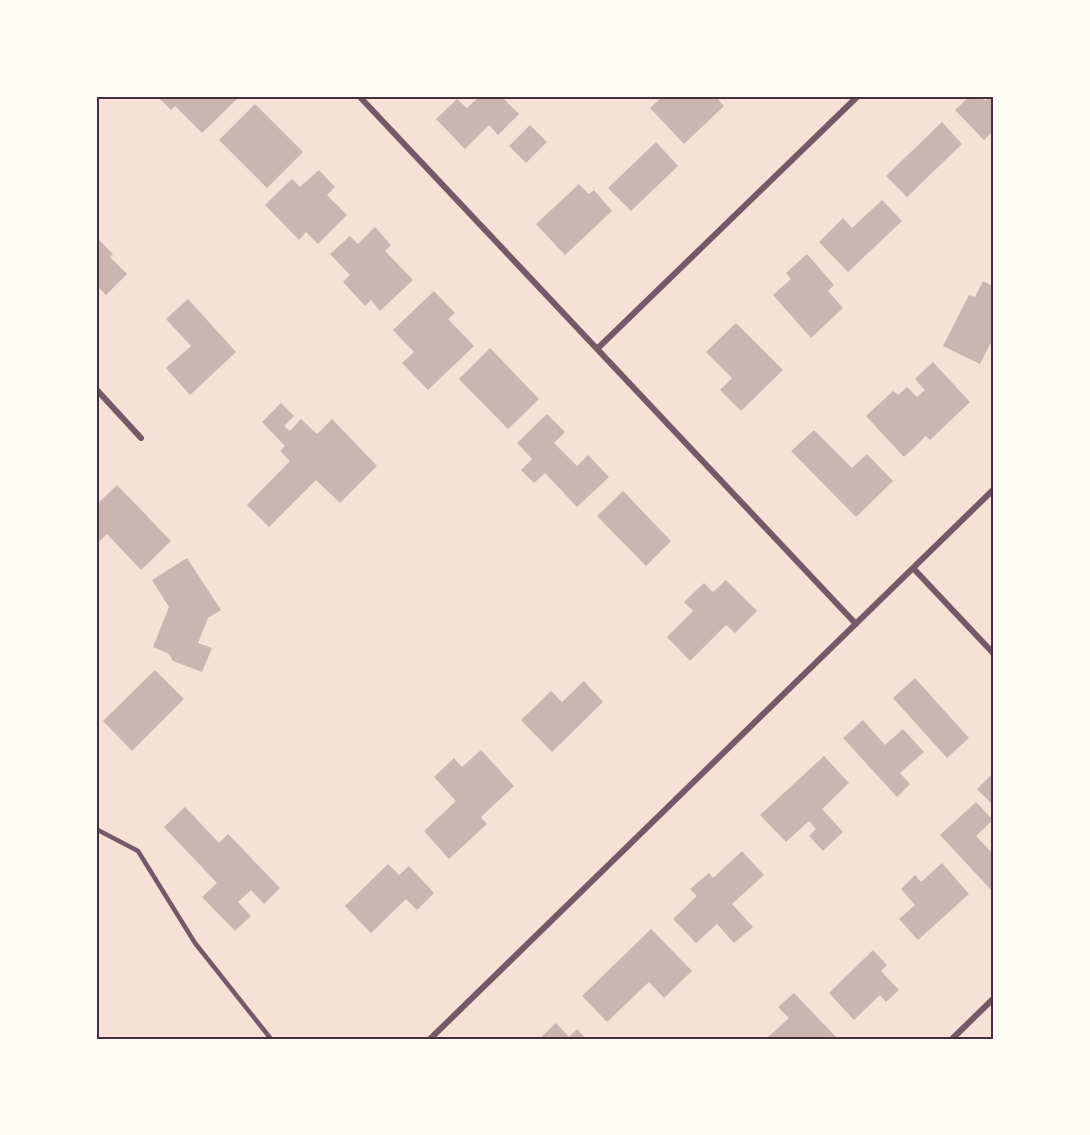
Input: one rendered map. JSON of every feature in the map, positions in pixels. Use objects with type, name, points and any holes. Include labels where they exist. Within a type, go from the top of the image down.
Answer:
[{"type":"street","points":[[360,96],[856,624]]},
{"type":"street","points":[[597,349],[858,96]]},
{"type":"street","points":[[96,389],[141,438]]},
{"type":"street","points":[[430,1039],[994,489]]},
{"type":"street","points":[[914,568],[994,654]]},
{"type":"street","points":[[952,1039],[994,998]]},
{"type":"lane","points":[[96,829],[138,851],[195,944],[271,1039]]},
{"type":"building","points":[[240,96],[202,133],[175,106],[171,110],[158,97]]},
{"type":"building","points":[[480,96],[501,96],[519,114],[498,135],[489,125],[465,149],[436,119],[457,99],[467,108]]},
{"type":"building","points":[[663,96],[715,96],[724,106],[684,144],[650,108]]},
{"type":"building","points":[[970,96],[980,96],[985,101],[990,96],[994,96],[994,130],[984,140],[955,110]]},
{"type":"building","points":[[255,104],[303,152],[267,188],[219,140]]},
{"type":"building","points":[[942,122],[962,144],[907,197],[886,176]]},
{"type":"building","points":[[530,125],[547,142],[526,163],[509,146]]},
{"type":"building","points":[[656,142],[678,166],[631,211],[608,188]]},
{"type":"building","points":[[319,170],[335,187],[327,195],[347,215],[318,244],[306,232],[299,240],[265,205],[292,179],[300,187]]},
{"type":"building","points":[[579,184],[589,194],[594,190],[612,211],[565,255],[536,224]]},
{"type":"building","points":[[882,200],[902,221],[848,272],[819,242],[843,218],[852,228]]},
{"type":"building","points":[[375,227],[391,245],[385,251],[413,280],[380,311],[371,300],[365,306],[343,282],[350,275],[330,254],[350,236],[358,244]]},
{"type":"building","points":[[96,237],[113,254],[110,257],[127,274],[106,295],[96,285]]},
{"type":"building","points":[[807,254],[834,285],[828,291],[843,308],[811,338],[773,295],[791,279],[786,273]]},
{"type":"building","points":[[983,281],[994,287],[994,345],[990,344],[980,364],[943,346],[969,295],[975,297]]},
{"type":"building","points":[[434,291],[455,313],[448,319],[474,346],[428,390],[402,363],[414,352],[393,330]]},
{"type":"building","points":[[188,299],[236,352],[190,395],[166,368],[191,346],[166,319]]},
{"type":"building","points":[[736,323],[783,370],[741,411],[720,390],[732,378],[706,352]]},
{"type":"building","points":[[490,348],[539,399],[508,429],[459,379]]},
{"type":"building","points":[[933,362],[970,402],[930,440],[926,436],[904,457],[866,416],[893,391],[898,395],[907,387],[917,397],[925,390],[915,379]]},
{"type":"building","points":[[281,403],[294,416],[284,426],[290,431],[301,419],[317,434],[332,419],[377,466],[340,503],[316,480],[269,527],[247,505],[290,461],[280,451],[285,446],[262,422]]},
{"type":"building","points":[[547,414],[565,432],[554,443],[577,466],[588,455],[609,477],[577,507],[545,473],[534,483],[521,470],[532,459],[517,443]]},
{"type":"building","points":[[814,430],[852,468],[867,454],[893,481],[856,517],[791,451]]},
{"type":"building","points":[[117,485],[171,541],[141,570],[107,534],[96,545],[96,505]]},
{"type":"building","points":[[623,491],[671,541],[646,566],[597,516]]},
{"type":"building","points":[[187,558],[221,610],[208,618],[198,643],[212,648],[202,672],[173,661],[169,654],[153,647],[169,607],[152,580]]},
{"type":"building","points":[[726,580],[757,611],[735,633],[726,625],[690,661],[667,637],[693,611],[684,602],[704,583],[713,592]]},
{"type":"building","points":[[155,670],[184,699],[132,751],[103,721]]},
{"type":"building","points":[[915,678],[969,738],[947,758],[893,698]]},
{"type":"building","points":[[584,681],[603,702],[552,752],[521,720],[551,691],[562,702]]},
{"type":"building","points":[[863,720],[885,745],[903,729],[924,752],[900,773],[910,784],[897,797],[843,738]]},
{"type":"building","points":[[481,750],[514,786],[481,817],[487,824],[449,859],[424,831],[456,801],[434,777],[454,758],[462,767]]},
{"type":"building","points":[[824,756],[849,783],[822,809],[843,832],[823,851],[809,836],[816,829],[809,821],[786,842],[760,815]]},
{"type":"building","points":[[994,772],[994,806],[977,789]]},
{"type":"building","points":[[976,802],[993,820],[976,836],[994,855],[994,893],[940,835]]},
{"type":"building","points":[[185,807],[219,843],[228,834],[280,888],[264,904],[251,890],[238,902],[251,916],[235,931],[202,897],[217,883],[164,827]]},
{"type":"building","points":[[742,851],[764,875],[732,904],[753,927],[734,943],[717,924],[696,943],[673,919],[697,896],[690,889],[709,873],[713,878]]},
{"type":"building","points":[[942,863],[969,894],[918,940],[899,919],[915,905],[901,889],[915,875],[921,882]]},
{"type":"building","points":[[388,864],[399,875],[409,866],[434,893],[417,910],[406,899],[371,933],[345,906]]},
{"type":"building","points":[[651,929],[692,971],[664,998],[649,982],[607,1022],[582,996]]},
{"type":"building","points":[[873,950],[887,965],[881,971],[899,990],[886,1002],[880,995],[854,1020],[829,993]]},
{"type":"building","points":[[794,993],[838,1039],[766,1039],[789,1018],[778,1007]]},
{"type":"building","points":[[556,1023],[569,1037],[577,1029],[586,1039],[539,1039]]}]
